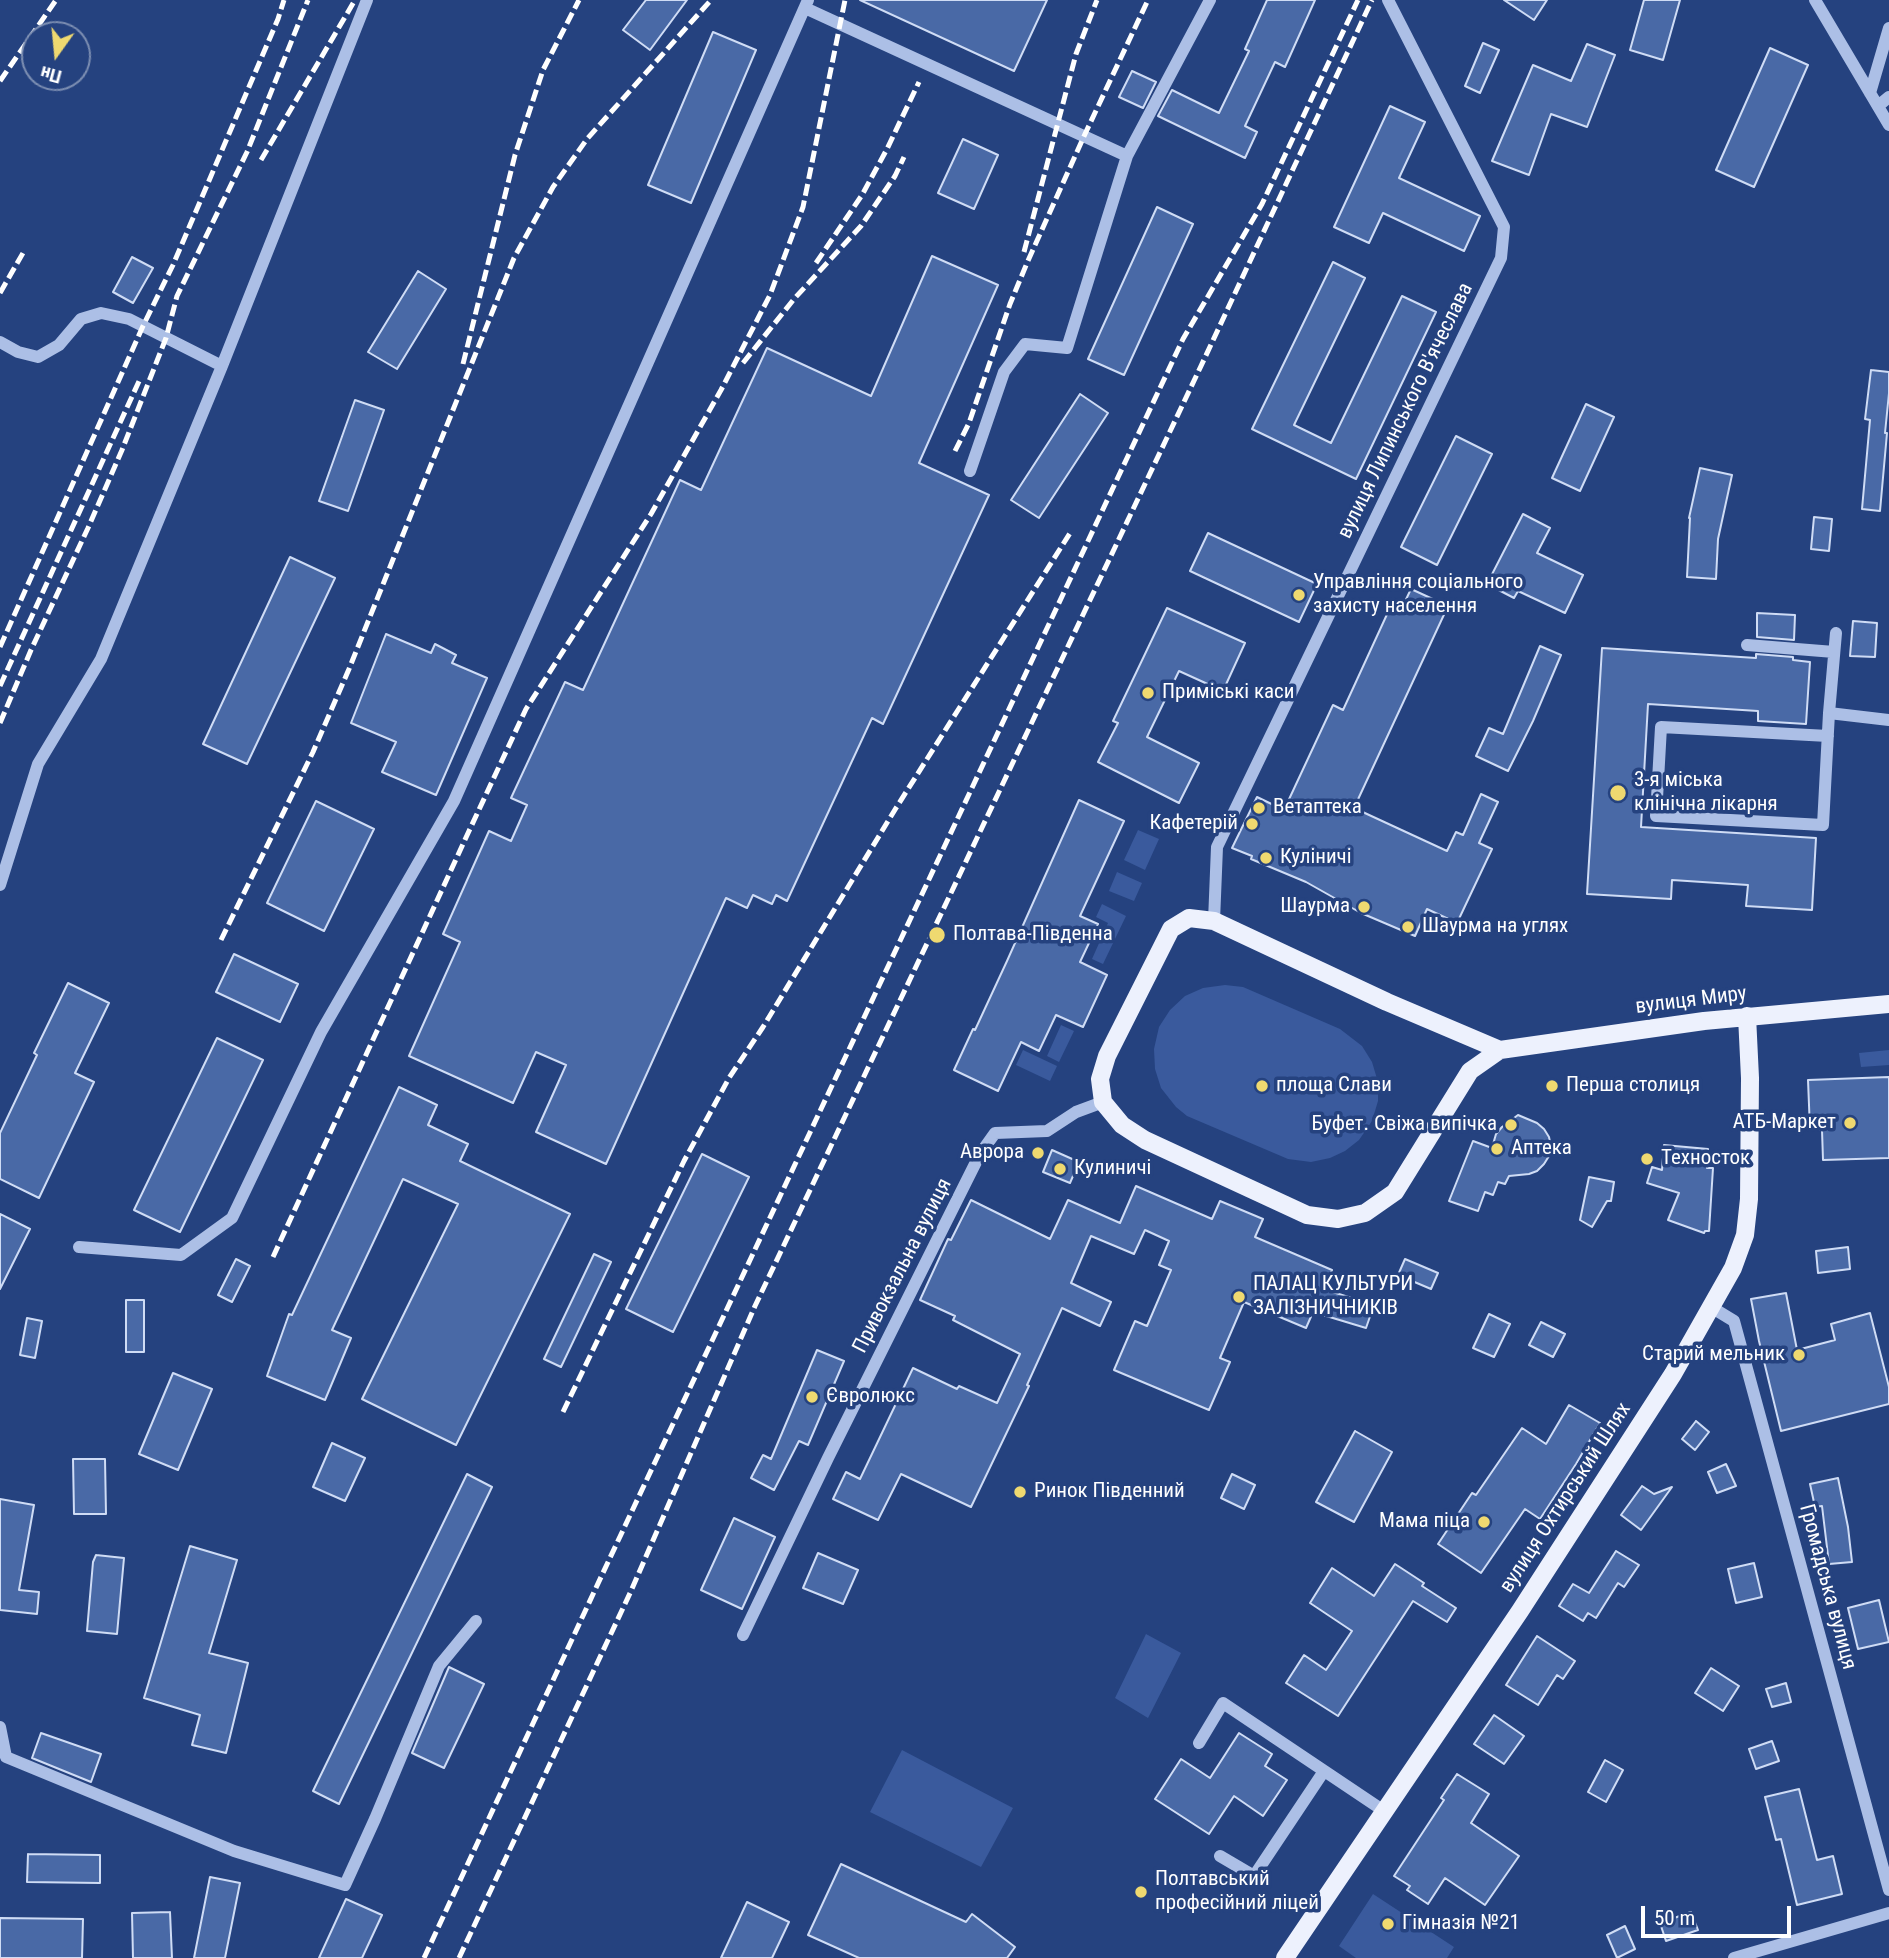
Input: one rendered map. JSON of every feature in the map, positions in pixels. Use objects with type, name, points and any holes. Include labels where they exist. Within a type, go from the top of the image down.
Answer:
[{"type":"main road","points":[[1189,918],[1213,920],[1387,1002],[1500,1051],[1470,1071],[1395,1192],[1365,1213],[1338,1219],[1307,1215],[1145,1140],[1122,1125],[1103,1102],[1100,1079],[1107,1056],[1171,929],[1189,918]]},
{"type":"main road","name":"вулиця Миру","points":[[1500,1051],[1747,1016],[1889,1004]]},
{"type":"main road","name":"вулиця Охтирський Шлях","points":[[1285,1958],[1520,1611],[1673,1374],[1733,1268],[1745,1235],[1749,1199],[1750,1078],[1747,1016]]},
{"type":"street","points":[[0,885],[38,764],[101,659],[222,366],[367,0]]},
{"type":"street","points":[[970,471],[1004,372],[1025,344],[1067,348],[1127,156],[1210,0]]},
{"type":"street","name":"вулиця Липинського В'ячеслава","points":[[1213,920],[1217,847],[1501,258],[1504,227],[1388,0]]},
{"type":"street","points":[[1815,0],[1889,125]]},
{"type":"street","points":[[79,1247],[181,1255],[232,1217],[321,1032],[454,801],[807,4],[1127,156]]},
{"type":"street","points":[[1870,93],[1889,28]]},
{"type":"street","points":[[1878,106],[1889,97]]},
{"type":"street","points":[[0,342],[18,352],[38,357],[59,345],[81,319],[101,313],[129,319],[222,366]]},
{"type":"street","points":[[1828,736],[1661,727],[1656,816],[1823,825],[1836,633]]},
{"type":"street","points":[[1747,645],[1834,652]]},
{"type":"street","points":[[1829,713],[1889,720]]},
{"type":"street","name":"Привокзальна вулиця","points":[[743,1635],[980,1154],[996,1133],[1047,1131],[1076,1112],[1103,1102]]},
{"type":"street","name":"Громадська вулиця","points":[[1712,1307],[1734,1321],[1889,1890]]},
{"type":"street","points":[[0,1727],[6,1757],[234,1851],[345,1885],[439,1666],[476,1621]]},
{"type":"street","points":[[1199,1743],[1223,1703],[1384,1811]]},
{"type":"street","points":[[1220,1856],[1254,1876],[1324,1771]]},
{"type":"street","points":[[1734,1958],[1889,1913]]},
{"type":"shaded area","points":[[1138,830],[1159,839],[1145,870],[1124,860]]},
{"type":"shaded area","points":[[1117,872],[1142,883],[1134,901],[1109,891]]},
{"type":"shaded area","points":[[1102,904],[1126,916],[1103,964],[1092,959],[1108,923],[1096,917]]},
{"type":"shaded area","points":[[1225,985],[1243,987],[1340,1029],[1362,1046],[1372,1062],[1378,1082],[1378,1101],[1372,1121],[1359,1140],[1330,1158],[1311,1162],[1288,1159],[1187,1116],[1176,1107],[1161,1088],[1155,1069],[1154,1049],[1159,1027],[1170,1010],[1185,996],[1203,988]]},
{"type":"shaded area","points":[[1061,1025],[1074,1031],[1059,1062],[1047,1056]]},
{"type":"shaded area","points":[[1023,1050],[1057,1066],[1050,1081],[1016,1065]]},
{"type":"shaded area","points":[[1889,1050],[1889,1065],[1861,1067],[1859,1053]]},
{"type":"shaded area","points":[[1146,1634],[1181,1653],[1148,1718],[1115,1698]]},
{"type":"shaded area","points":[[902,1750],[1013,1808],[981,1867],[870,1812]]},
{"type":"shaded area","name":"Гімназія №21","points":[[1373,1894],[1454,1947],[1447,1958],[1356,1958],[1339,1946]]},
{"type":"building","points":[[646,0],[687,0],[650,50],[623,30]]},
{"type":"building","points":[[860,0],[1047,0],[1014,71]]},
{"type":"building","points":[[1267,0],[1315,0],[1285,67],[1275,62],[1245,126],[1257,132],[1245,158],[1158,116],[1172,90],[1219,113],[1249,51],[1245,49]]},
{"type":"building","points":[[1504,0],[1547,0],[1534,20]]},
{"type":"building","points":[[1644,0],[1680,0],[1663,60],[1630,50]]},
{"type":"building","points":[[713,32],[756,50],[691,203],[648,185]]},
{"type":"building","points":[[1483,43],[1499,50],[1480,93],[1465,86]]},
{"type":"building","points":[[1587,44],[1615,55],[1587,127],[1551,114],[1529,175],[1492,161],[1533,65],[1571,81]]},
{"type":"building","points":[[1770,48],[1808,65],[1754,187],[1716,170]]},
{"type":"building","points":[[1132,71],[1156,82],[1143,108],[1119,97]]},
{"type":"building","points":[[1390,106],[1425,122],[1399,178],[1480,216],[1464,251],[1383,213],[1369,243],[1334,227]]},
{"type":"building","points":[[963,139],[998,155],[974,209],[938,193]]},
{"type":"building","points":[[1157,207],[1193,224],[1124,375],[1088,359]]},
{"type":"building","points":[[932,256],[998,285],[919,463],[989,495],[883,724],[872,718],[787,901],[776,895],[772,904],[753,895],[747,908],[726,898],[606,1164],[536,1132],[566,1065],[536,1052],[513,1103],[409,1056],[460,942],[443,934],[489,831],[511,841],[527,805],[511,798],[565,682],[583,690],[680,480],[701,490],[767,348],[871,396]]},
{"type":"building","points":[[132,257],[153,268],[133,303],[113,292]]},
{"type":"building","points":[[1333,262],[1365,278],[1294,425],[1331,443],[1402,296],[1436,312],[1356,479],[1252,429]]},
{"type":"building","points":[[418,271],[446,289],[397,369],[368,352]]},
{"type":"building","points":[[1871,370],[1889,372],[1880,511],[1862,509],[1870,420],[1865,419]]},
{"type":"building","points":[[1080,394],[1108,413],[1039,518],[1011,500]]},
{"type":"building","points":[[355,400],[384,410],[348,511],[319,501]]},
{"type":"building","points":[[1586,404],[1614,417],[1580,491],[1552,478]]},
{"type":"building","points":[[1456,436],[1492,454],[1437,565],[1401,547]]},
{"type":"building","points":[[1700,468],[1732,475],[1718,539],[1716,579],[1687,577],[1689,518]]},
{"type":"building","points":[[1523,514],[1550,528],[1537,553],[1583,575],[1565,613],[1518,591],[1514,598],[1487,584]]},
{"type":"building","points":[[1814,517],[1832,519],[1829,551],[1811,549]]},
{"type":"building","points":[[1208,533],[1317,584],[1299,622],[1190,571]]},
{"type":"building","points":[[290,557],[335,578],[247,764],[203,744]]},
{"type":"building","points":[[1411,589],[1448,606],[1354,808],[1447,851],[1456,832],[1463,835],[1481,794],[1498,802],[1479,843],[1492,849],[1457,923],[1427,909],[1415,936],[1361,913],[1306,882],[1232,848],[1257,797],[1284,810],[1333,705],[1343,710],[1389,610],[1399,614]]},
{"type":"building","points":[[1167,608],[1245,643],[1223,691],[1179,671],[1147,737],[1199,763],[1179,803],[1098,762],[1118,723],[1113,721]]},
{"type":"building","points":[[1757,613],[1795,615],[1794,640],[1757,637]]},
{"type":"building","points":[[1853,621],[1877,623],[1875,657],[1850,656]]},
{"type":"building","points":[[386,634],[431,653],[435,644],[456,655],[452,663],[487,678],[436,795],[382,772],[396,742],[351,723]]},
{"type":"building","points":[[1540,646],[1561,655],[1508,771],[1476,756],[1489,728],[1503,734]]},
{"type":"building","name":"3-я міська клінічна лікарня","points":[[1602,648],[1756,658],[1756,654],[1793,657],[1793,660],[1810,662],[1806,724],[1758,721],[1758,711],[1648,704],[1641,827],[1816,838],[1812,910],[1746,906],[1748,885],[1672,880],[1671,899],[1587,894]]},
{"type":"building","points":[[1079,800],[1124,821],[1080,916],[1098,924],[1080,962],[1107,975],[1083,1027],[1056,1015],[1039,1051],[1021,1042],[998,1091],[954,1070],[1007,961]]},
{"type":"building","points":[[316,801],[374,829],[324,931],[267,903]]},
{"type":"building","points":[[234,954],[298,984],[280,1022],[216,992]]},
{"type":"building","points":[[68,983],[109,1003],[75,1073],[94,1082],[39,1198],[0,1179],[0,1133]]},
{"type":"building","points":[[217,1038],[263,1060],[180,1232],[134,1210]]},
{"type":"building","points":[[1889,1077],[1889,1158],[1823,1160],[1822,1130],[1810,1130],[1808,1080]]},
{"type":"building","points":[[399,1087],[437,1105],[428,1125],[468,1144],[460,1161],[570,1214],[456,1445],[362,1399],[458,1204],[403,1179],[332,1330],[351,1338],[325,1400],[267,1376],[289,1314],[292,1315]]},
{"type":"building","points":[[1518,1115],[1537,1123],[1549,1137],[1551,1147],[1544,1164],[1529,1174],[1509,1176],[1505,1184],[1498,1182],[1493,1195],[1485,1192],[1478,1211],[1449,1201],[1473,1141],[1492,1148],[1496,1134]]},
{"type":"building","points":[[1664,1145],[1708,1149],[1707,1168],[1713,1168],[1709,1231],[1704,1233],[1668,1220],[1679,1193],[1647,1183],[1652,1167],[1662,1170]]},
{"type":"building","name":"Кулиничі","points":[[1052,1150],[1079,1162],[1070,1183],[1043,1172]]},
{"type":"building","points":[[702,1154],[749,1177],[673,1332],[626,1309]]},
{"type":"building","points":[[1589,1177],[1614,1182],[1611,1201],[1607,1201],[1592,1227],[1580,1220]]},
{"type":"building","points":[[1136,1186],[1212,1219],[1220,1201],[1263,1219],[1255,1237],[1332,1270],[1323,1289],[1374,1305],[1366,1328],[1313,1312],[1306,1328],[1244,1302],[1220,1358],[1230,1362],[1209,1410],[1114,1370],[1135,1321],[1147,1326],[1171,1270],[1159,1265],[1169,1241],[1145,1230],[1134,1254],[1091,1236],[1071,1283],[1111,1302],[1100,1326],[1062,1308],[1027,1385],[1029,1386],[971,1507],[901,1474],[878,1520],[833,1499],[846,1472],[860,1479],[913,1368],[957,1389],[959,1386],[997,1403],[1020,1354],[953,1320],[955,1316],[920,1300],[948,1239],[951,1240],[971,1200],[1050,1239],[1068,1200],[1120,1223]]},
{"type":"building","points":[[0,1214],[30,1229],[0,1289]]},
{"type":"building","points":[[1848,1247],[1850,1269],[1818,1273],[1816,1251]]},
{"type":"building","points":[[594,1254],[611,1262],[561,1367],[544,1359]]},
{"type":"building","points":[[236,1259],[250,1266],[232,1302],[218,1295]]},
{"type":"building","points":[[1405,1259],[1438,1273],[1431,1289],[1398,1275]]},
{"type":"building","points":[[1786,1293],[1797,1350],[1835,1340],[1831,1324],[1870,1313],[1889,1387],[1889,1404],[1781,1431],[1751,1299]]},
{"type":"building","points":[[126,1300],[144,1300],[144,1352],[126,1352]]},
{"type":"building","points":[[1489,1314],[1510,1324],[1494,1357],[1473,1348]]},
{"type":"building","points":[[27,1318],[42,1321],[35,1358],[20,1355]]},
{"type":"building","points":[[1541,1322],[1565,1334],[1553,1357],[1529,1345]]},
{"type":"building","name":"Євролюкс","points":[[817,1350],[844,1361],[808,1445],[799,1441],[774,1490],[751,1478],[763,1455],[771,1459]]},
{"type":"building","points":[[173,1373],[212,1389],[178,1470],[139,1454]]},
{"type":"building","points":[[1569,1405],[1600,1423],[1540,1519],[1525,1509],[1481,1573],[1438,1544],[1472,1493],[1476,1495],[1522,1428],[1546,1444]]},
{"type":"building","points":[[1696,1421],[1709,1432],[1695,1450],[1682,1439]]},
{"type":"building","points":[[1355,1431],[1392,1452],[1354,1522],[1316,1502]]},
{"type":"building","points":[[332,1443],[365,1458],[345,1501],[313,1487]]},
{"type":"building","points":[[73,1459],[105,1459],[106,1514],[74,1514]]},
{"type":"building","points":[[1726,1464],[1736,1486],[1717,1493],[1708,1472]]},
{"type":"building","points":[[467,1474],[492,1487],[339,1804],[313,1791]]},
{"type":"building","points":[[1232,1474],[1255,1485],[1244,1509],[1221,1498]]},
{"type":"building","points":[[1838,1478],[1852,1562],[1829,1564],[1822,1506],[1815,1507],[1810,1484]]},
{"type":"building","points":[[1642,1486],[1654,1494],[1672,1487],[1641,1530],[1621,1515]]},
{"type":"building","points":[[0,1499],[34,1505],[19,1590],[39,1592],[37,1614],[0,1610]]},
{"type":"building","points":[[734,1518],[775,1537],[742,1609],[701,1590]]},
{"type":"building","points":[[190,1546],[237,1560],[209,1653],[248,1663],[226,1753],[192,1745],[200,1715],[144,1698]]},
{"type":"building","points":[[1616,1551],[1639,1565],[1624,1587],[1618,1583],[1596,1618],[1588,1613],[1583,1621],[1559,1606],[1573,1584],[1589,1593]]},
{"type":"building","points":[[818,1553],[858,1570],[843,1604],[803,1588]]},
{"type":"building","points":[[96,1555],[124,1558],[117,1634],[87,1631],[93,1562]]},
{"type":"building","points":[[1754,1563],[1762,1597],[1736,1603],[1728,1569]]},
{"type":"building","points":[[1395,1564],[1456,1608],[1447,1622],[1413,1601],[1338,1716],[1286,1683],[1304,1655],[1326,1670],[1352,1631],[1310,1603],[1332,1568],[1374,1596]]},
{"type":"building","points":[[1879,1600],[1889,1642],[1858,1649],[1848,1608]]},
{"type":"building","points":[[1537,1636],[1575,1661],[1563,1679],[1557,1675],[1538,1705],[1506,1685]]},
{"type":"building","points":[[449,1667],[484,1684],[444,1768],[412,1753]]},
{"type":"building","points":[[1711,1668],[1739,1686],[1723,1711],[1695,1693]]},
{"type":"building","points":[[1786,1683],[1791,1702],[1772,1707],[1766,1689]]},
{"type":"building","points":[[1494,1715],[1524,1736],[1504,1764],[1474,1744]]},
{"type":"building","points":[[41,1733],[101,1754],[91,1782],[32,1758]]},
{"type":"building","points":[[1239,1733],[1272,1754],[1265,1766],[1287,1780],[1263,1816],[1234,1796],[1209,1834],[1155,1799],[1181,1759],[1210,1778]]},
{"type":"building","points":[[1772,1741],[1779,1761],[1756,1769],[1749,1749]]},
{"type":"building","points":[[1605,1760],[1623,1770],[1606,1802],[1588,1792]]},
{"type":"building","points":[[1457,1774],[1489,1794],[1471,1823],[1519,1856],[1485,1905],[1445,1878],[1428,1904],[1407,1890],[1410,1886],[1394,1876],[1444,1800],[1441,1798]]},
{"type":"building","points":[[1799,1789],[1817,1860],[1833,1856],[1842,1894],[1797,1905],[1781,1839],[1776,1840],[1765,1797]]},
{"type":"building","points":[[28,1854],[100,1855],[100,1883],[27,1882]]},
{"type":"building","points":[[841,1864],[966,1922],[972,1914],[1015,1947],[1007,1958],[859,1958],[808,1935]]},
{"type":"building","points":[[210,1877],[240,1883],[225,1958],[194,1958]]},
{"type":"building","points":[[346,1899],[382,1915],[362,1958],[319,1958]]},
{"type":"building","points":[[747,1902],[789,1922],[772,1958],[721,1958]]},
{"type":"building","points":[[170,1912],[172,1958],[133,1958],[132,1913]]},
{"type":"building","points":[[1691,1912],[1698,1930],[1666,1941],[1660,1923]]},
{"type":"building","points":[[0,1918],[83,1919],[82,1958],[0,1958]]},
{"type":"building","points":[[1625,1926],[1635,1949],[1617,1958],[1607,1935]]},
{"type":"railway","points":[[0,81],[56,0]]},
{"type":"railway","points":[[0,647],[143,326],[173,265],[284,0]]},
{"type":"railway","points":[[0,723],[122,450],[166,338],[177,296],[247,152],[308,0]]},
{"type":"railway","points":[[261,160],[355,0]]},
{"type":"railway","points":[[463,364],[515,155],[543,70],[579,0]]},
{"type":"railway","points":[[221,940],[313,752],[349,669],[514,258],[553,187],[587,139],[711,0]]},
{"type":"railway","points":[[273,1257],[526,709],[651,514],[721,390],[770,295],[803,207],[845,0]]},
{"type":"railway","points":[[1024,252],[1076,54],[1097,0]]},
{"type":"railway","points":[[955,451],[969,423],[1027,263],[1148,0]]},
{"type":"railway","points":[[424,1958],[1183,339],[1262,204],[1358,0]]},
{"type":"railway","points":[[459,1958],[631,1591],[755,1306],[1372,0]]},
{"type":"railway","points":[[816,263],[862,195],[919,82]]},
{"type":"railway","points":[[743,363],[794,299],[861,226],[895,176],[904,157]]},
{"type":"railway","points":[[0,293],[23,253]]},
{"type":"railway","points":[[0,686],[140,379]]},
{"type":"railway","points":[[563,1412],[684,1161],[729,1078],[1072,530]]},
{"type":"place","name":"Управління соціального захисту населення","points":[[1299,595]]},
{"type":"place","name":"Приміські каси","points":[[1148,693]]},
{"type":"place","name":"3-я міська клінічна лікарня","points":[[1618,793]]},
{"type":"place","name":"Ветаптека","points":[[1259,808]]},
{"type":"place","name":"Кафетерій","points":[[1252,824]]},
{"type":"place","name":"Куліничі","points":[[1266,858]]},
{"type":"place","name":"Шаурма","points":[[1364,907]]},
{"type":"place","name":"Шаурма на углях","points":[[1408,927]]},
{"type":"place","name":"Полтава-Південна","points":[[937,935]]},
{"type":"place","name":"площа Слави","points":[[1262,1086]]},
{"type":"place","name":"Перша столиця","points":[[1552,1086]]},
{"type":"place","name":"АТБ-Маркет","points":[[1850,1123]]},
{"type":"place","name":"Буфет. Свіжа випічка","points":[[1511,1125]]},
{"type":"place","name":"Аптека","points":[[1497,1149]]},
{"type":"place","name":"Аврора","points":[[1038,1153]]},
{"type":"place","name":"Техносток","points":[[1647,1159]]},
{"type":"place","name":"Кулиничі","points":[[1060,1169]]},
{"type":"place","name":"ПАЛАЦ КУЛЬТУРИ ЗАЛIЗНИЧНИКIВ","points":[[1239,1297]]},
{"type":"place","name":"Старий мельник","points":[[1799,1355]]},
{"type":"place","name":"Євролюкс","points":[[812,1397]]},
{"type":"place","name":"Ринок Південний","points":[[1020,1492]]},
{"type":"place","name":"Мама піца","points":[[1484,1522]]},
{"type":"place","name":"Полтавський професійний ліцей","points":[[1141,1892]]},
{"type":"place","name":"Гімназія №21","points":[[1388,1924]]}]
